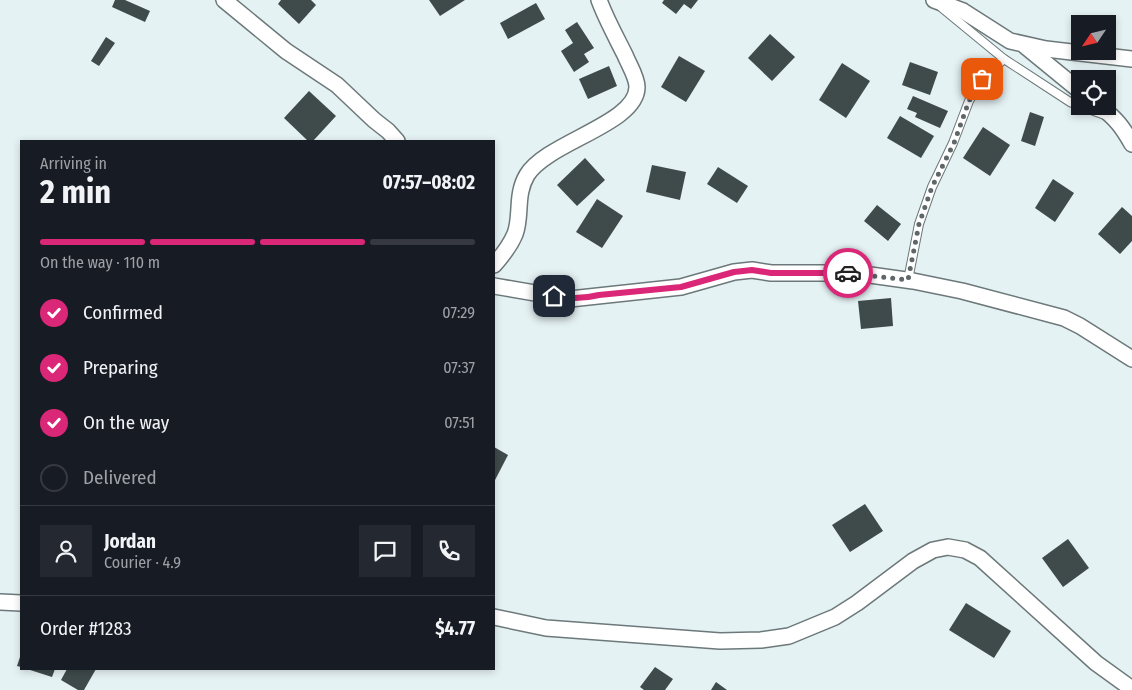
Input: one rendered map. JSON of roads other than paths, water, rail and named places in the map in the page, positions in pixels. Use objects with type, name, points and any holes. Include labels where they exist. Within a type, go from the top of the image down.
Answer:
[{"type":"street","points":[[224,0],[286,51],[337,85],[374,120],[388,130],[395,140]]},
{"type":"street","points":[[495,264],[506,251],[516,233],[520,189],[527,174],[539,161],[564,144],[619,116],[632,103],[637,88],[632,72],[599,0]]},
{"type":"street","points":[[933,0],[963,11],[1010,40],[1022,44],[1073,53],[1132,59]]},
{"type":"street","points":[[1022,44],[1071,83]]},
{"type":"street","points":[[1110,115],[1124,129],[1132,144]]},
{"type":"street","points":[[495,286],[570,299],[681,287],[734,272],[752,270],[771,273],[856,273],[908,280],[962,291],[1064,318],[1132,359]]},
{"type":"street","points":[[495,617],[555,629],[720,641],[761,640],[789,636],[835,617],[913,561],[933,550],[948,547],[965,550],[980,558],[1096,663],[1132,689]]},
{"type":"street","points":[[0,602],[20,603]]},
{"type":"lane","points":[[933,0],[1004,59],[1071,102]]},
{"type":"lane","points":[[908,280],[919,224],[932,187],[954,143],[969,101],[982,79],[1004,59]]},
{"type":"lane","points":[[1103,115],[1116,120]]}]
